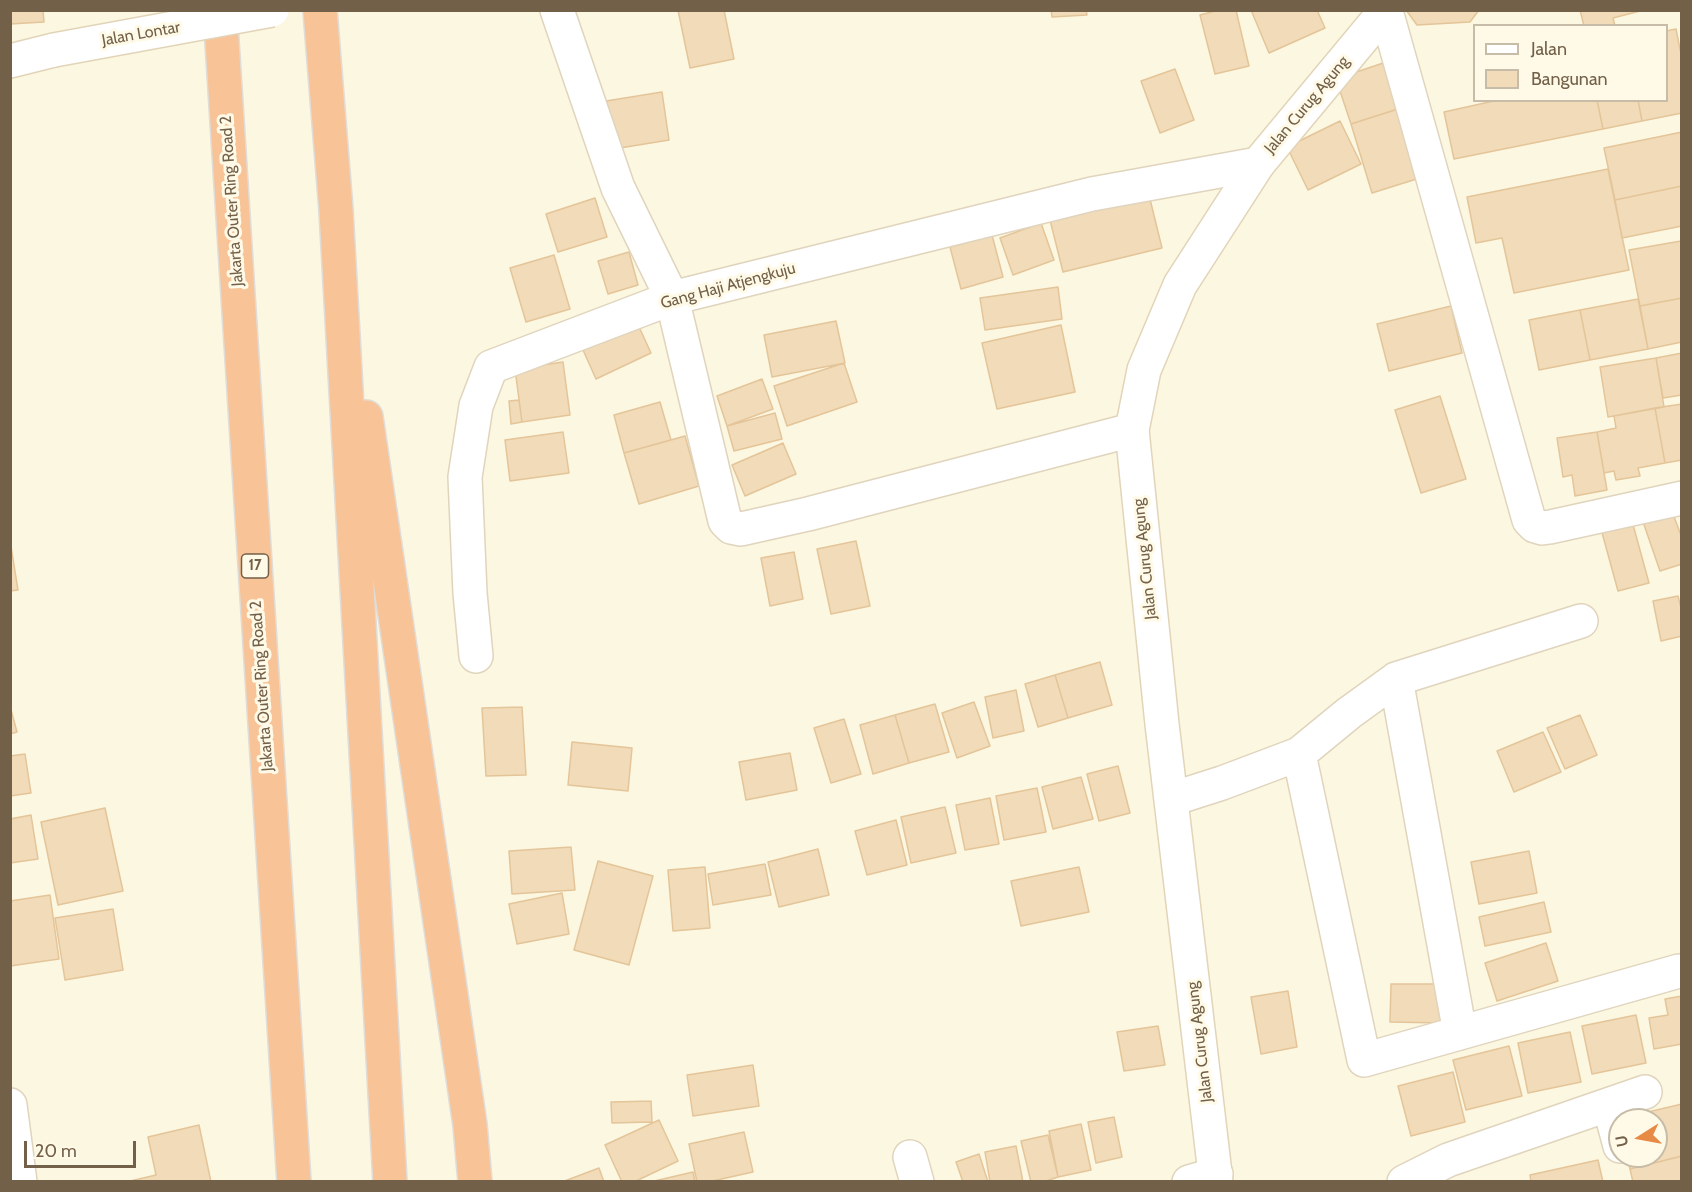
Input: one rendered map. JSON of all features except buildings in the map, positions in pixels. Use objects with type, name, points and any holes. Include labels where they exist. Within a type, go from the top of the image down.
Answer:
[{"type":"highway","name":"Jakarta Outer Ring Road 2","points":[[220,10],[294,1182]]},
{"type":"highway","points":[[320,10],[336,210],[390,1182]]},
{"type":"highway","points":[[336,210],[469,1113],[475,1182]]},
{"type":"highway","points":[[290,1122],[290,1182]]},
{"type":"street","name":"Jalan Lontar","points":[[10,61],[54,50],[272,10]]},
{"type":"street","points":[[557,10],[618,188],[672,298],[725,521],[731,526],[741,529],[808,514],[1132,430]]},
{"type":"street","points":[[1386,11],[1529,520],[1535,526],[1550,527],[1682,498]]},
{"type":"street","name":"Jalan Curug Agung","points":[[1207,1179],[1172,800],[1132,430],[1144,370],[1180,285],[1258,164],[1386,11]]},
{"type":"street","name":"Gang Haji Atjengkuju","points":[[476,656],[470,593],[465,477],[476,406],[491,367],[672,298],[1092,194],[1258,164]]},
{"type":"street","points":[[1172,800],[1299,754],[1349,713],[1396,679],[1581,621]]},
{"type":"street","points":[[1396,679],[1460,1033]]},
{"type":"street","points":[[1299,754],[1364,1060],[1679,971]]},
{"type":"street","points":[[1404,1182],[1448,1160],[1645,1092]]},
{"type":"street","points":[[1609,1104],[1610,1108]]},
{"type":"street","points":[[10,1105],[20,1182]]}]
